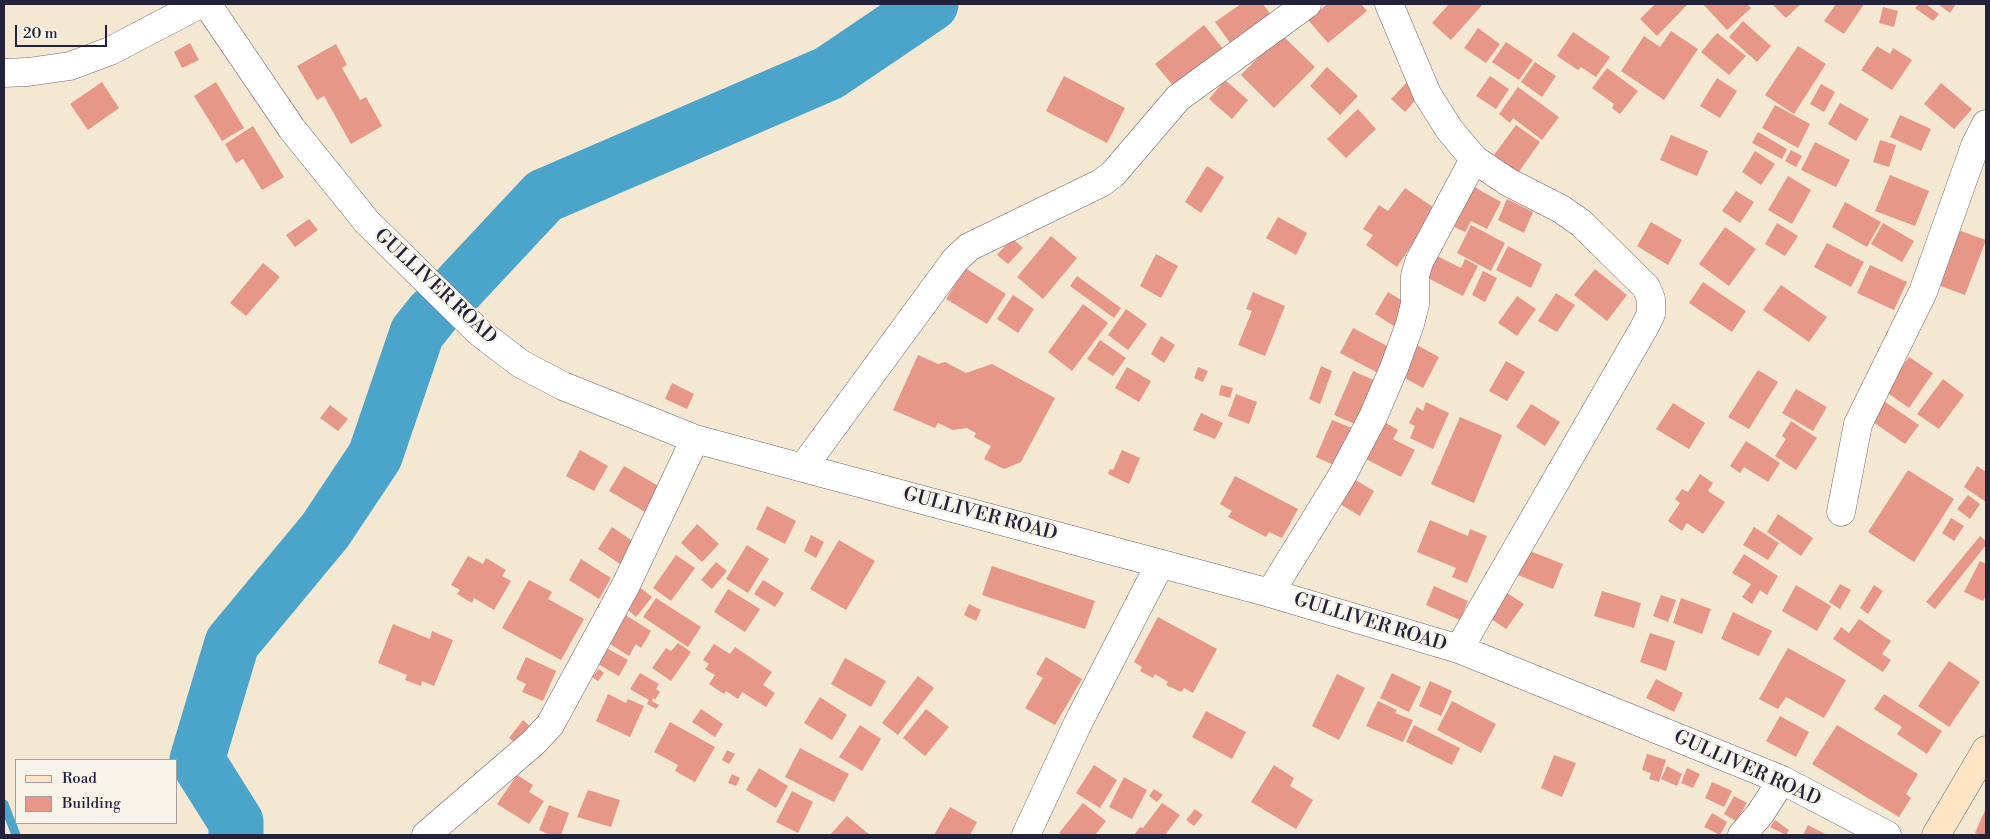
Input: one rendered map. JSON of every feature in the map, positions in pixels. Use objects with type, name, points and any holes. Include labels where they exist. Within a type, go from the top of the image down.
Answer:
[{"type":"street","points":[[4,73],[28,72],[70,66],[110,51],[200,4]]},
{"type":"street","name":"GULLIVER ROAD","points":[[207,4],[292,129],[336,186],[412,269],[479,332],[521,364],[563,386],[695,439],[804,466],[1270,593],[1459,649],[1782,780],[1887,835]]},
{"type":"street","points":[[804,466],[955,260],[969,248],[1101,183],[1113,174],[1178,98],[1307,4]]},
{"type":"street","points":[[1389,4],[1427,94],[1449,129],[1474,159],[1508,182],[1561,209],[1581,223],[1646,287],[1651,298],[1651,314],[1459,649]]},
{"type":"street","points":[[1841,512],[1858,424],[1923,292],[1975,146],[1986,124]]},
{"type":"street","points":[[1270,593],[1342,476],[1373,417],[1410,324],[1415,304],[1415,276],[1419,262],[1474,159]]},
{"type":"street","points":[[426,835],[533,743],[550,724],[633,570],[695,439]]},
{"type":"street","points":[[1026,835],[1078,723],[1160,564]]},
{"type":"street","points":[[1936,835],[1986,750]]},
{"type":"street","points":[[1742,835],[1760,814],[1782,780]]},
{"type":"building","points":[[1241,4],[1263,4],[1274,19],[1233,47],[1215,22]]},
{"type":"building","points":[[1327,4],[1361,4],[1367,11],[1328,43],[1308,20]]},
{"type":"building","points":[[1446,4],[1483,4],[1451,40],[1432,23],[1448,5]]},
{"type":"building","points":[[1655,4],[1688,4],[1657,36],[1640,19]]},
{"type":"building","points":[[1703,4],[1747,4],[1751,8],[1727,30]]},
{"type":"building","points":[[1772,4],[1801,4],[1786,18]]},
{"type":"building","points":[[1836,4],[1864,4],[1844,34],[1824,21]]},
{"type":"building","points":[[1919,4],[1926,4],[1939,14],[1933,21],[1915,8]]},
{"type":"building","points":[[1938,4],[1956,4],[1950,13]]},
{"type":"building","points":[[1883,7],[1898,11],[1894,27],[1879,23]]},
{"type":"building","points":[[1743,21],[1771,46],[1757,62],[1729,37]]},
{"type":"building","points":[[1204,25],[1224,50],[1176,89],[1155,64]]},
{"type":"building","points":[[1478,28],[1500,44],[1486,63],[1464,48]]},
{"type":"building","points":[[1671,31],[1698,49],[1664,100],[1621,71],[1644,36],[1660,47]]},
{"type":"building","points":[[1573,32],[1610,57],[1596,77],[1581,67],[1578,70],[1557,56]]},
{"type":"building","points":[[1717,33],[1746,56],[1729,75],[1701,52]]},
{"type":"building","points":[[1281,34],[1315,67],[1274,108],[1241,75]]},
{"type":"building","points":[[1506,42],[1533,60],[1519,80],[1492,62]]},
{"type":"building","points":[[190,43],[199,60],[182,68],[174,52]]},
{"type":"building","points":[[336,44],[347,65],[342,68],[360,100],[366,97],[382,126],[351,144],[324,96],[317,100],[297,66]]},
{"type":"building","points":[[1798,46],[1826,64],[1794,114],[1765,95]]},
{"type":"building","points":[[1877,46],[1890,54],[1893,48],[1912,60],[1892,90],[1861,70]]},
{"type":"building","points":[[1535,62],[1556,76],[1542,97],[1521,82]]},
{"type":"building","points":[[1327,67],[1358,96],[1340,115],[1310,86]]},
{"type":"building","points":[[1607,68],[1638,91],[1620,114],[1612,108],[1614,104],[1592,88]]},
{"type":"building","points":[[1064,76],[1125,108],[1107,143],[1046,111]]},
{"type":"building","points":[[1490,76],[1509,89],[1496,109],[1476,96]]},
{"type":"building","points":[[1717,78],[1737,91],[1720,118],[1700,106]]},
{"type":"building","points":[[1225,80],[1248,100],[1232,119],[1209,99]]},
{"type":"building","points":[[102,82],[119,108],[88,130],[70,104]]},
{"type":"building","points":[[216,82],[244,128],[222,141],[194,96]]},
{"type":"building","points":[[1407,82],[1421,94],[1405,112],[1391,99]]},
{"type":"building","points":[[1941,83],[1972,109],[1954,129],[1924,104]]},
{"type":"building","points":[[1821,84],[1835,92],[1824,112],[1810,104]]},
{"type":"building","points":[[1518,87],[1559,117],[1542,140],[1513,118],[1510,123],[1499,114]]},
{"type":"building","points":[[1840,103],[1869,119],[1856,141],[1828,124]]},
{"type":"building","points":[[1775,105],[1810,124],[1798,148],[1762,128]]},
{"type":"building","points":[[1358,109],[1376,129],[1346,158],[1327,139]]},
{"type":"building","points":[[1900,115],[1931,129],[1921,151],[1890,137]]},
{"type":"building","points":[[1516,125],[1540,142],[1518,173],[1494,155]]},
{"type":"building","points":[[253,126],[284,177],[262,190],[243,159],[236,163],[225,144]]},
{"type":"building","points":[[1758,132],[1787,149],[1782,159],[1752,143]]},
{"type":"building","points":[[1671,135],[1708,151],[1697,176],[1660,160]]},
{"type":"building","points":[[1880,140],[1896,145],[1889,167],[1873,162]]},
{"type":"building","points":[[1815,142],[1850,160],[1836,187],[1801,170]]},
{"type":"building","points":[[1791,150],[1802,156],[1796,167],[1785,161]]},
{"type":"building","points":[[1755,151],[1775,164],[1761,185],[1742,172]]},
{"type":"building","points":[[1207,166],[1224,177],[1201,213],[1185,202]]},
{"type":"building","points":[[1890,175],[1929,191],[1915,226],[1875,211]]},
{"type":"building","points":[[1788,176],[1811,190],[1792,224],[1768,210]]},
{"type":"building","points":[[1469,184],[1501,202],[1487,229],[1471,221],[1465,232],[1448,224]]},
{"type":"building","points":[[1405,188],[1436,209],[1397,267],[1366,245],[1373,235],[1363,229],[1379,205],[1388,211]]},
{"type":"building","points":[[1736,191],[1754,202],[1740,223],[1722,211]]},
{"type":"building","points":[[1507,199],[1533,212],[1524,233],[1498,220]]},
{"type":"building","points":[[1845,202],[1881,222],[1867,247],[1832,227]]},
{"type":"building","points":[[1278,217],[1307,233],[1296,255],[1266,238]]},
{"type":"building","points":[[309,219],[318,230],[295,247],[286,235]]},
{"type":"building","points":[[1651,222],[1682,240],[1668,265],[1637,246]]},
{"type":"building","points":[[1777,223],[1798,236],[1785,256],[1765,244]]},
{"type":"building","points":[[1883,223],[1914,241],[1902,262],[1871,244]]},
{"type":"building","points":[[1471,225],[1505,243],[1491,271],[1457,253]]},
{"type":"building","points":[[1725,227],[1756,249],[1729,286],[1699,264]]},
{"type":"building","points":[[1955,229],[1986,240],[1965,295],[1935,284]]},
{"type":"building","points":[[1051,236],[1077,258],[1043,299],[1017,277]]},
{"type":"building","points":[[1012,238],[1023,248],[1008,264],[997,255]]},
{"type":"building","points":[[1827,243],[1864,262],[1851,287],[1814,267]]},
{"type":"building","points":[[1508,246],[1542,264],[1531,288],[1496,270]]},
{"type":"building","points":[[1156,254],[1178,266],[1161,298],[1140,286]]},
{"type":"building","points":[[1435,255],[1461,268],[1465,259],[1478,266],[1463,296],[1424,276]]},
{"type":"building","points":[[263,263],[280,277],[246,316],[230,303]]},
{"type":"building","points":[[1870,265],[1907,282],[1894,310],[1857,293]]},
{"type":"building","points":[[965,268],[1006,294],[987,324],[946,299]]},
{"type":"building","points":[[1595,269],[1627,295],[1607,321],[1574,295]]},
{"type":"building","points":[[1483,271],[1497,278],[1485,302],[1472,295]]},
{"type":"building","points":[[1077,276],[1121,308],[1114,318],[1070,286]]},
{"type":"building","points":[[1703,282],[1746,311],[1732,332],[1689,303]]},
{"type":"building","points":[[1781,285],[1827,317],[1809,342],[1763,310]]},
{"type":"building","points":[[1253,292],[1285,306],[1265,356],[1238,345],[1252,311],[1246,309]]},
{"type":"building","points":[[1388,292],[1411,306],[1397,328],[1375,314]]},
{"type":"building","points":[[1556,293],[1575,305],[1557,332],[1538,321]]},
{"type":"building","points":[[1013,295],[1034,309],[1018,333],[997,319]]},
{"type":"building","points":[[1517,296],[1536,309],[1517,336],[1498,323]]},
{"type":"building","points":[[1083,304],[1108,323],[1072,371],[1048,352]]},
{"type":"building","points":[[1126,309],[1147,324],[1128,350],[1108,335]]},
{"type":"building","points":[[1353,328],[1391,348],[1378,373],[1340,353]]},
{"type":"building","points":[[1161,336],[1175,345],[1164,363],[1151,354]]},
{"type":"building","points":[[1100,340],[1126,358],[1113,376],[1087,359]]},
{"type":"building","points":[[1417,345],[1439,357],[1423,388],[1401,376]]},
{"type":"building","points":[[918,355],[938,364],[945,362],[966,373],[992,364],[1055,398],[1021,462],[1004,469],[984,459],[991,446],[974,437],[976,433],[967,428],[953,430],[938,423],[935,428],[893,410]]},
{"type":"building","points":[[1909,357],[1933,373],[1909,408],[1885,391]]},
{"type":"building","points":[[1506,361],[1525,372],[1507,401],[1489,391]]},
{"type":"building","points":[[1321,366],[1332,371],[1320,404],[1309,399]]},
{"type":"building","points":[[1127,367],[1151,381],[1139,402],[1115,388]]},
{"type":"building","points":[[1198,367],[1208,371],[1203,382],[1194,378]]},
{"type":"building","points":[[1758,370],[1778,382],[1749,429],[1728,417]]},
{"type":"building","points":[[1353,371],[1376,381],[1357,425],[1334,415]]},
{"type":"building","points":[[1943,379],[1964,395],[1939,429],[1917,414]]},
{"type":"building","points":[[672,383],[694,394],[687,409],[665,399]]},
{"type":"building","points":[[1221,385],[1233,388],[1230,398],[1219,395]]},
{"type":"building","points":[[1796,389],[1827,407],[1813,431],[1782,413]]},
{"type":"building","points":[[1236,394],[1257,402],[1249,424],[1228,416]]},
{"type":"building","points":[[1881,399],[1919,425],[1905,444],[1867,418]]},
{"type":"building","points":[[1426,402],[1449,413],[1433,449],[1410,438],[1415,426],[1409,423],[1417,407],[1423,411]]},
{"type":"building","points":[[1673,403],[1705,423],[1689,449],[1656,429]]},
{"type":"building","points":[[1531,404],[1560,422],[1545,446],[1516,427]]},
{"type":"building","points":[[330,405],[348,419],[338,431],[320,418]]},
{"type":"building","points":[[1201,413],[1223,423],[1215,439],[1193,430]]},
{"type":"building","points":[[1460,417],[1502,435],[1474,503],[1431,484]]},
{"type":"building","points":[[1332,420],[1352,428],[1336,466],[1316,457]]},
{"type":"building","points":[[1381,420],[1398,430],[1393,439],[1415,450],[1401,477],[1362,457]]},
{"type":"building","points":[[1791,421],[1817,438],[1796,470],[1775,456],[1786,439],[1782,436]]},
{"type":"building","points":[[1746,441],[1780,463],[1768,482],[1744,467],[1740,473],[1730,466]]},
{"type":"building","points":[[580,450],[608,466],[594,491],[566,476]]},
{"type":"building","points":[[1122,450],[1140,458],[1129,484],[1108,474],[1110,469],[1113,470]]},
{"type":"building","points":[[624,466],[667,491],[652,516],[609,491]]},
{"type":"building","points":[[1977,466],[1986,472],[1986,502],[1964,487]]},
{"type":"building","points":[[1908,470],[1954,499],[1914,562],[1868,532]]},
{"type":"building","points":[[1700,474],[1713,483],[1708,491],[1725,502],[1703,534],[1687,523],[1682,531],[1668,521],[1680,503],[1675,499],[1682,489],[1688,492]]},
{"type":"building","points":[[1235,476],[1298,509],[1282,538],[1269,532],[1266,537],[1228,517],[1232,511],[1220,504]]},
{"type":"building","points":[[1349,476],[1374,491],[1360,516],[1340,504]]},
{"type":"building","points":[[1968,495],[1980,504],[1970,519],[1957,509]]},
{"type":"building","points":[[767,506],[796,521],[785,544],[756,529]]},
{"type":"building","points":[[1778,514],[1813,538],[1801,556],[1767,532]]},
{"type":"building","points":[[1951,518],[1964,526],[1954,541],[1942,533]]},
{"type":"building","points":[[1430,520],[1468,536],[1470,529],[1487,536],[1467,583],[1452,577],[1456,568],[1417,552]]},
{"type":"building","points":[[697,524],[719,544],[702,562],[681,543]]},
{"type":"building","points":[[612,527],[637,544],[623,566],[598,549]]},
{"type":"building","points":[[1754,527],[1779,543],[1768,560],[1743,545]]},
{"type":"building","points":[[811,535],[824,542],[816,558],[804,551]]},
{"type":"building","points":[[1980,536],[1986,541],[1986,545],[1935,609],[1926,602]]},
{"type":"building","points":[[839,540],[875,561],[846,610],[810,589]]},
{"type":"building","points":[[747,545],[769,559],[748,593],[726,579]]},
{"type":"building","points":[[1525,549],[1563,564],[1553,589],[1515,574]]},
{"type":"building","points":[[1744,554],[1778,576],[1767,595],[1760,590],[1752,604],[1742,597],[1751,584],[1732,573]]},
{"type":"building","points":[[676,555],[695,568],[671,601],[653,588]]},
{"type":"building","points":[[468,556],[483,564],[486,558],[506,570],[502,576],[511,581],[494,610],[474,598],[472,603],[457,594],[460,590],[451,585]]},
{"type":"building","points":[[581,559],[611,578],[599,599],[569,580]]},
{"type":"building","points":[[1980,561],[1986,564],[1986,595],[1983,601],[1964,592]]},
{"type":"building","points":[[716,562],[727,571],[712,589],[701,580]]},
{"type":"building","points":[[992,566],[1095,601],[1085,629],[982,595]]},
{"type":"building","points":[[529,580],[552,592],[548,599],[584,619],[561,660],[502,628]]},
{"type":"building","points":[[763,580],[784,593],[775,607],[754,594]]},
{"type":"building","points":[[1840,584],[1851,590],[1840,609],[1829,602]]},
{"type":"building","points":[[1796,585],[1831,606],[1817,631],[1782,611]]},
{"type":"building","points":[[1874,585],[1883,591],[1868,614],[1860,608]]},
{"type":"building","points":[[638,586],[652,597],[636,617],[623,606]]},
{"type":"building","points":[[1434,586],[1468,601],[1460,620],[1426,605]]},
{"type":"building","points":[[728,589],[760,609],[745,632],[714,612]]},
{"type":"building","points":[[1504,591],[1524,604],[1506,629],[1487,616]]},
{"type":"building","points":[[1602,591],[1641,603],[1634,628],[1594,616]]},
{"type":"building","points":[[1661,595],[1676,600],[1668,622],[1653,616]]},
{"type":"building","points":[[656,598],[701,627],[688,647],[643,617]]},
{"type":"building","points":[[1681,598],[1711,609],[1702,634],[1673,623]]},
{"type":"building","points":[[969,604],[981,610],[976,621],[964,615]]},
{"type":"building","points":[[1733,612],[1772,631],[1759,656],[1721,639]]},
{"type":"building","points":[[624,614],[651,631],[641,648],[636,644],[629,656],[607,642]]},
{"type":"building","points":[[1158,617],[1217,649],[1193,693],[1184,688],[1181,692],[1166,685],[1168,682],[1155,674],[1153,678],[1140,671],[1142,667],[1134,662]]},
{"type":"building","points":[[1859,619],[1891,641],[1882,654],[1891,660],[1883,672],[1833,639],[1841,627],[1849,633]]},
{"type":"building","points":[[393,624],[430,639],[432,631],[453,640],[434,686],[422,681],[421,686],[405,680],[407,675],[378,663]]},
{"type":"building","points":[[1650,633],[1675,641],[1666,671],[1640,662]]},
{"type":"building","points":[[678,643],[691,652],[671,681],[652,668],[666,648],[671,651]]},
{"type":"building","points":[[714,644],[730,654],[735,647],[772,672],[763,685],[775,693],[766,707],[742,692],[738,699],[726,691],[724,694],[709,684],[715,675],[705,669],[709,664],[703,660]]},
{"type":"building","points":[[605,647],[628,660],[619,676],[596,663]]},
{"type":"building","points":[[1788,648],[1846,680],[1824,718],[1786,697],[1778,709],[1759,699]]},
{"type":"building","points":[[526,657],[556,671],[543,701],[522,692],[526,684],[516,679]]},
{"type":"building","points":[[1046,657],[1082,679],[1055,725],[1025,708],[1043,678],[1036,674]]},
{"type":"building","points":[[845,658],[886,681],[871,707],[831,684]]},
{"type":"building","points":[[1949,661],[1980,682],[1949,727],[1918,706]]},
{"type":"building","points":[[599,669],[604,673],[598,681],[592,677]]},
{"type":"building","points":[[640,673],[659,684],[656,689],[660,692],[655,700],[653,698],[652,701],[659,705],[656,709],[647,704],[649,700],[630,689]]},
{"type":"building","points":[[1392,673],[1421,687],[1409,712],[1380,698]]},
{"type":"building","points":[[1337,674],[1365,688],[1339,740],[1312,726]]},
{"type":"building","points":[[918,676],[934,688],[898,735],[882,723]]},
{"type":"building","points":[[1656,679],[1683,693],[1674,712],[1646,698]]},
{"type":"building","points":[[1430,681],[1452,691],[1441,716],[1419,706]]},
{"type":"building","points":[[608,694],[626,703],[628,699],[644,706],[630,737],[596,721]]},
{"type":"building","points":[[1884,694],[1942,731],[1927,754],[1897,734],[1902,727],[1874,709]]},
{"type":"building","points":[[820,697],[847,715],[832,740],[804,723]]},
{"type":"building","points":[[1378,701],[1397,710],[1395,713],[1413,720],[1403,742],[1366,726]]},
{"type":"building","points":[[1452,701],[1496,724],[1481,753],[1437,730]]},
{"type":"building","points":[[701,709],[723,724],[715,737],[692,722]]},
{"type":"building","points":[[926,709],[949,727],[925,756],[903,738]]},
{"type":"building","points":[[1206,711],[1246,732],[1232,759],[1192,737]]},
{"type":"building","points":[[1780,716],[1809,732],[1796,757],[1766,741]]},
{"type":"building","points":[[523,720],[532,728],[518,745],[509,738]]},
{"type":"building","points":[[670,722],[715,747],[695,782],[675,771],[678,765],[654,752]]},
{"type":"building","points":[[860,725],[881,739],[862,771],[839,757]]},
{"type":"building","points":[[1414,725],[1460,748],[1452,765],[1406,742]]},
{"type":"building","points":[[1837,725],[1918,774],[1906,794],[1911,798],[1899,817],[1812,764]]},
{"type":"building","points":[[800,748],[849,774],[834,802],[785,777]]},
{"type":"building","points":[[727,750],[735,754],[729,764],[722,760]]},
{"type":"building","points":[[1647,754],[1666,760],[1659,782],[1649,779],[1651,773],[1642,770]]},
{"type":"building","points":[[1554,755],[1576,763],[1562,797],[1541,788]]},
{"type":"building","points":[[1094,765],[1117,780],[1100,808],[1076,793]]},
{"type":"building","points":[[1274,765],[1294,778],[1290,786],[1313,800],[1296,829],[1251,802]]},
{"type":"building","points":[[1667,766],[1682,774],[1677,786],[1661,779]]},
{"type":"building","points":[[759,768],[788,786],[776,808],[746,790]]},
{"type":"building","points":[[1687,768],[1700,774],[1693,788],[1681,783]]},
{"type":"building","points":[[732,774],[740,778],[736,786],[728,783]]},
{"type":"building","points":[[517,775],[533,785],[529,792],[544,801],[529,824],[497,804]]},
{"type":"building","points":[[1124,777],[1147,790],[1132,819],[1109,807]]},
{"type":"building","points":[[1712,782],[1732,791],[1724,807],[1705,798]]},
{"type":"building","points":[[1154,789],[1163,795],[1157,802],[1149,796]]},
{"type":"building","points":[[588,790],[620,800],[611,827],[577,817]]},
{"type":"building","points":[[792,791],[813,802],[798,833],[776,822]]},
{"type":"building","points":[[1734,796],[1747,803],[1736,821],[1724,814]]},
{"type":"building","points":[[1083,803],[1106,821],[1095,835],[1063,835],[1059,833]]},
{"type":"building","points":[[1162,803],[1180,815],[1165,835],[1134,835],[1140,827],[1143,828]]},
{"type":"building","points":[[549,805],[569,813],[561,835],[550,835],[539,830]]},
{"type":"building","points":[[950,807],[977,822],[970,835],[934,835]]},
{"type":"building","points":[[1986,808],[1986,835],[1980,835],[1975,833]]},
{"type":"building","points":[[1195,809],[1203,815],[1194,826],[1186,820]]},
{"type":"building","points":[[1712,813],[1727,822],[1720,835],[1704,827]]},
{"type":"building","points":[[847,816],[870,835],[830,835]]},
{"type":"building","points":[[1775,820],[1789,830],[1786,835],[1770,827]]},
{"type":"building","points":[[1808,825],[1827,835],[1803,835]]},
{"type":"waterway","points":[[458,288],[544,196],[829,73],[931,4]]},
{"type":"waterway","points":[[236,835],[236,822],[197,760],[232,643],[325,531],[375,456],[417,333],[433,313]]},
{"type":"waterway","points":[[4,804],[16,835]]}]
